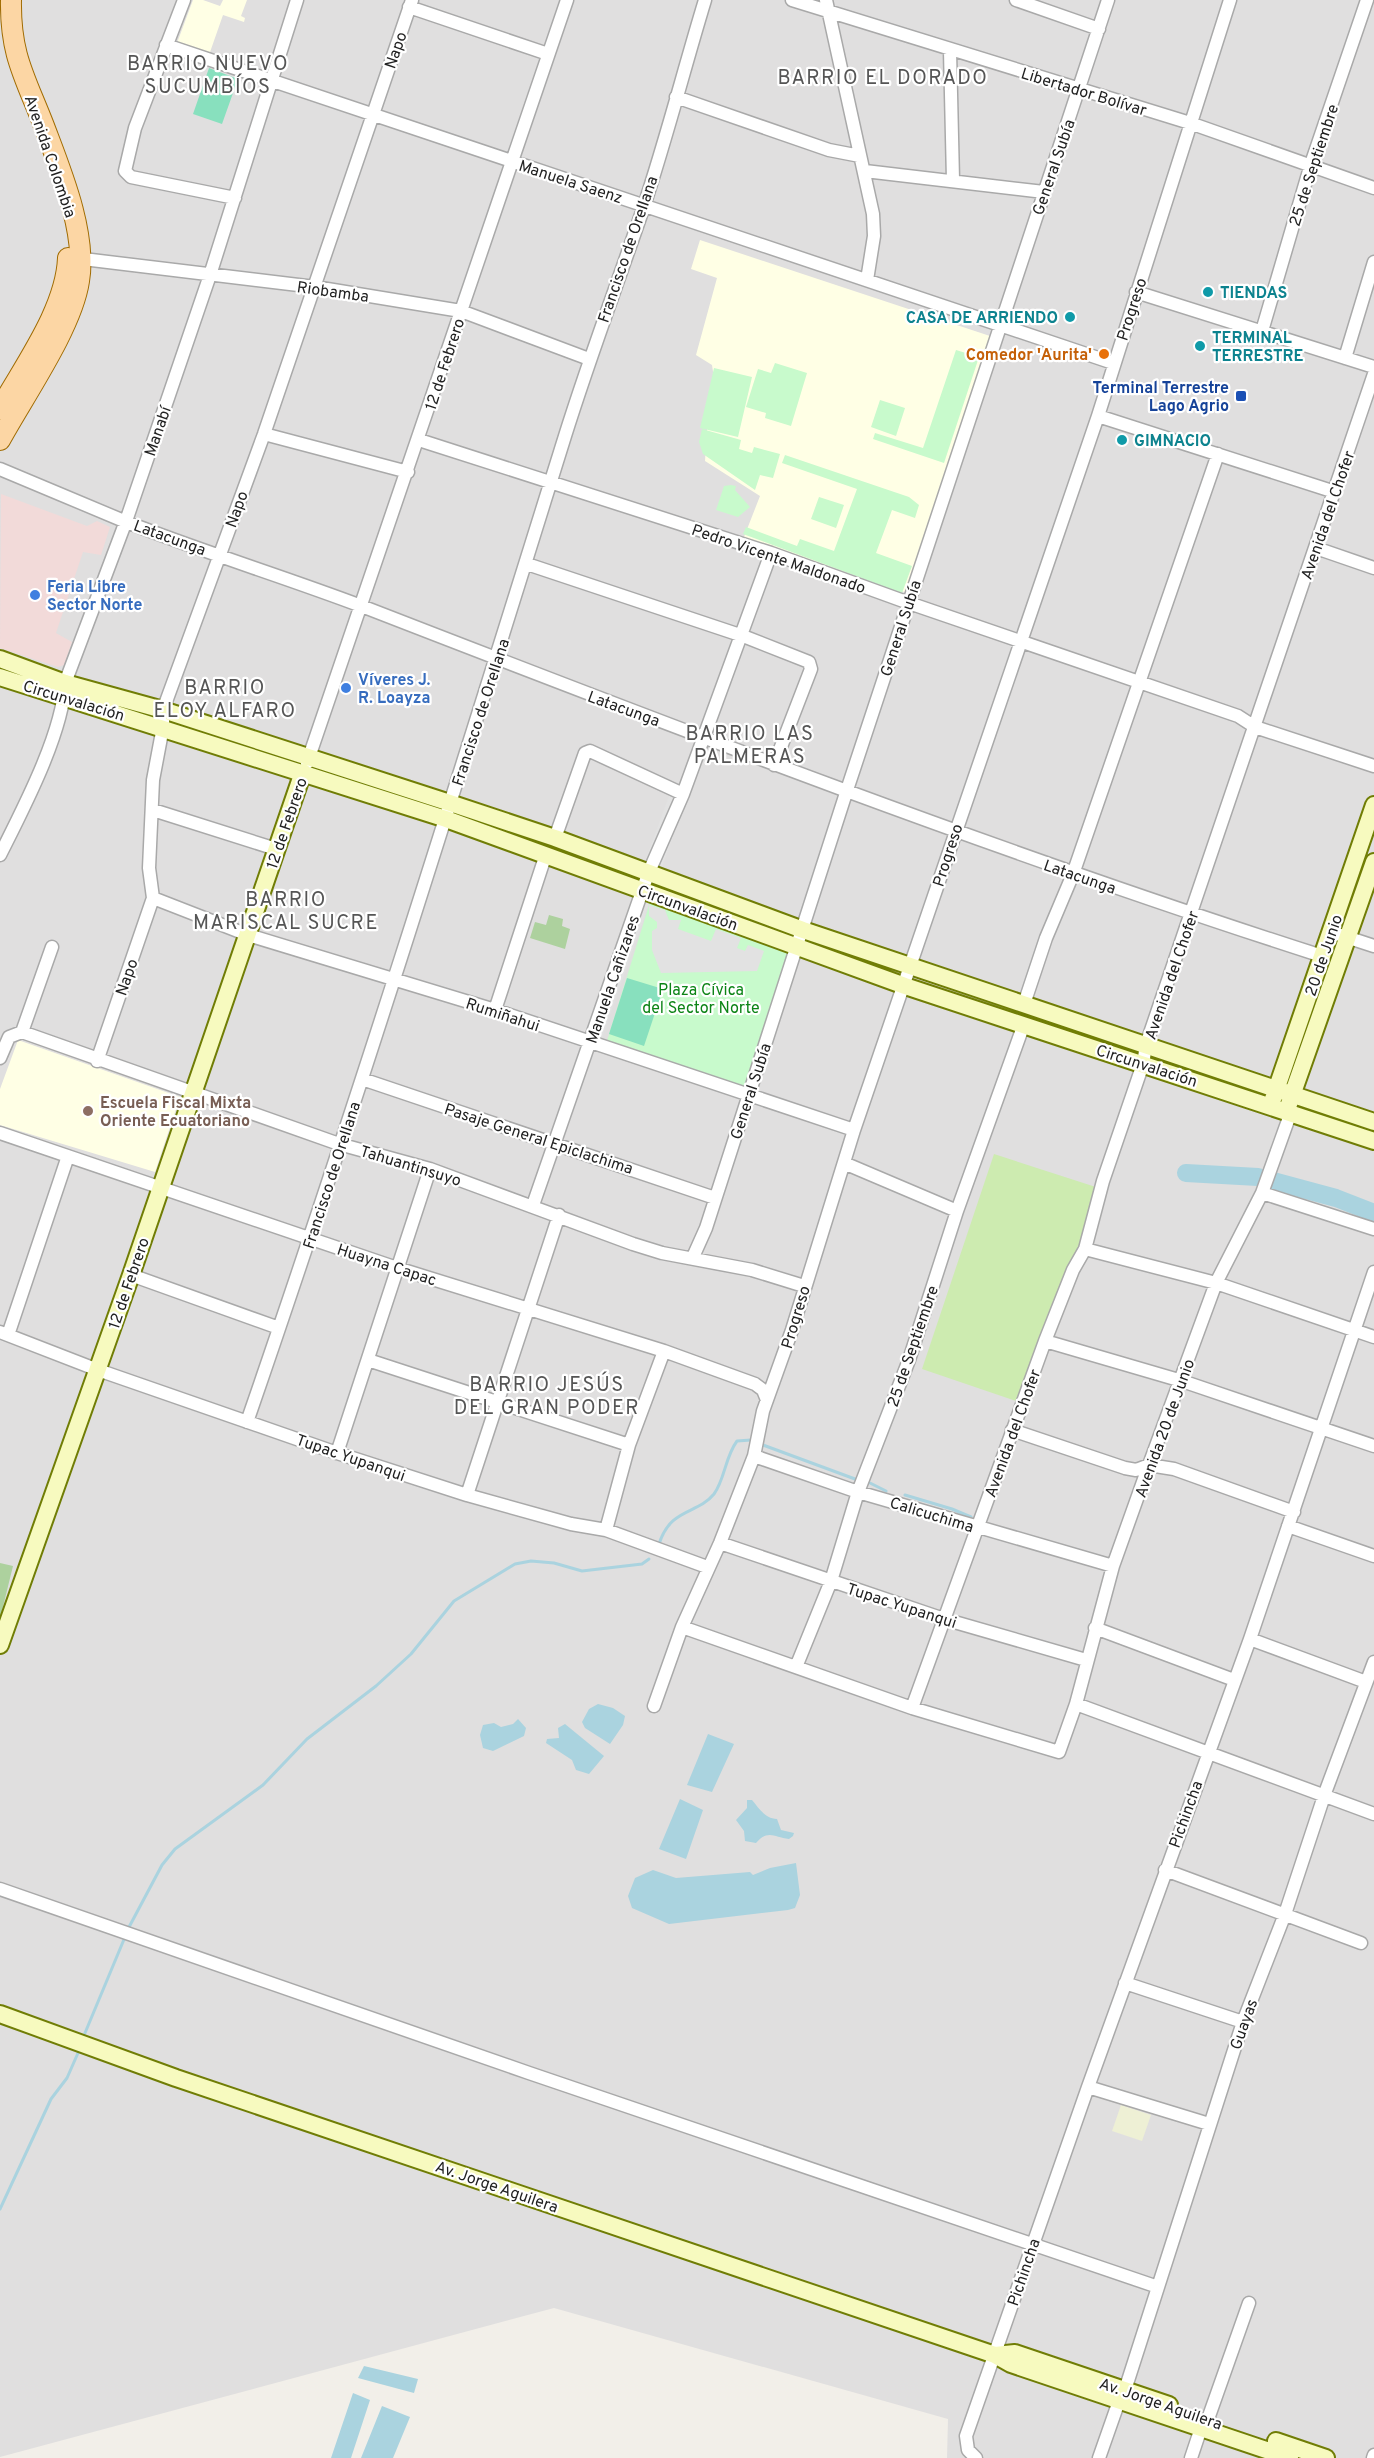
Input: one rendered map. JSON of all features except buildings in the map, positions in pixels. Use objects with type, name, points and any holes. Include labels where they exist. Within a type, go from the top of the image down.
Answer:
[{"type":"main road","name":"Avenida Colombia","points":[[0,409],[56,308],[74,257],[71,203],[45,129],[17,64],[10,32],[10,0]]},
{"type":"main road","name":"Avenida Colombia","points":[[0,35],[2,48],[30,116],[60,205],[80,279],[74,304],[0,440]]},
{"type":"street","points":[[184,0],[135,128],[125,171],[131,177],[235,198]]},
{"type":"street","name":"Manabí","points":[[0,855],[49,746],[65,690],[126,521],[210,275],[269,81],[297,0]]},
{"type":"street","name":"12 de Febrero","points":[[0,1644],[249,935],[276,849],[408,472],[567,0]]},
{"type":"street","name":"Francisco de Orellana","points":[[247,1422],[311,1239],[339,1144],[395,980],[527,564],[589,359],[644,205],[705,0]]},
{"type":"street","name":"Libertador Bolívar","points":[[792,0],[827,6],[950,51],[1190,123],[1374,188]]},
{"type":"street","points":[[1016,0],[1099,29]]},
{"type":"street","name":"General Subía","points":[[693,1257],[715,1198],[798,948],[846,793],[1108,0]]},
{"type":"street","name":"Progreso","points":[[654,1706],[682,1627],[707,1567],[720,1543],[754,1456],[767,1401],[854,1130],[912,966],[1019,642],[1098,416],[1230,0]]},
{"type":"street","name":"25 de Septiembre","points":[[1262,331],[1311,164],[1367,0]]},
{"type":"street","points":[[411,4],[548,54]]},
{"type":"street","name":"Napo","points":[[97,1061],[153,898],[149,868],[153,780],[163,727],[163,710],[264,434],[411,4]]},
{"type":"street","points":[[827,6],[865,171],[874,236],[867,280]]},
{"type":"street","name":"Manuela Saenz","points":[[166,45],[1113,363]]},
{"type":"street","points":[[950,51],[953,180]]},
{"type":"street","points":[[676,97],[829,150],[860,156]]},
{"type":"street","points":[[865,171],[1044,192]]},
{"type":"street","name":"Riobamba","points":[[74,257],[315,287],[461,311],[589,359]]},
{"type":"street","points":[[1345,358],[1374,262]]},
{"type":"street","points":[[1136,292],[1374,367]]},
{"type":"street","name":"Avenida del Chofer","points":[[912,1708],[1045,1341],[1073,1270],[1085,1249],[1103,1181],[1143,1064],[1146,1045],[1374,374]]},
{"type":"street","points":[[1098,416],[1335,492]]},
{"type":"street","points":[[264,434],[408,472]]},
{"type":"street","name":"Pedro Vicente Maldonado","points":[[418,440],[771,554],[1019,642],[1238,716],[1255,727],[1374,766]]},
{"type":"street","points":[[1024,1004],[1046,939],[1074,874],[1138,681],[1218,454]]},
{"type":"street","name":"Latacunga","points":[[0,469],[126,521],[361,606],[846,793],[956,830],[1074,874],[1322,956]]},
{"type":"street","points":[[1316,548],[1374,568]]},
{"type":"street","name":"Manuela Cañizares","points":[[533,1205],[648,874],[683,795],[743,636],[771,554]]},
{"type":"street","points":[[527,564],[743,636],[809,662],[811,669],[774,765]]},
{"type":"street","name":"Circunvalación","points":[[0,659],[65,690],[163,727],[303,772],[555,838],[803,930],[1146,1045],[1374,1141]]},
{"type":"street","name":"Circunvalación","points":[[0,677],[163,710],[309,756],[448,811],[546,854],[905,986],[1143,1064],[1283,1103],[1374,1122]]},
{"type":"street","points":[[555,838],[585,753],[590,751],[683,795]]},
{"type":"street","name":"20 de Junio","points":[[1283,1103],[1322,956],[1374,805]]},
{"type":"street","points":[[153,810],[276,849]]},
{"type":"street","points":[[495,1010],[546,854]]},
{"type":"street","name":"20 de Junio","points":[[1283,1103],[1348,938],[1374,862]]},
{"type":"street","name":"Rumiñahui","points":[[153,898],[249,935],[495,1010],[854,1130]]},
{"type":"street","points":[[1331,932],[1374,946]]},
{"type":"street","points":[[0,1058],[9,1037],[22,1032],[52,947]]},
{"type":"street","name":"25 de Septiembre","points":[[796,1667],[831,1581],[858,1492],[909,1360],[957,1211],[1024,1024]]},
{"type":"street","name":"Tahuantinsuyo","points":[[22,1032],[97,1061],[339,1144],[430,1169],[662,1253],[693,1257],[752,1270],[804,1286]]},
{"type":"street","name":"Pasaje General Epiclachima","points":[[362,1079],[556,1142],[715,1198]]},
{"type":"street","name":"Avenida 20 de Junio","points":[[912,1708],[1059,1752],[1076,1704],[1086,1659],[1113,1566],[1216,1283],[1262,1193],[1283,1103]]},
{"type":"street","name":"Huayna Capac","points":[[0,1133],[397,1268],[664,1352],[755,1384]]},
{"type":"street","points":[[4,1333],[68,1156]]},
{"type":"street","points":[[844,1163],[957,1211]]},
{"type":"street","points":[[337,1454],[430,1169]]},
{"type":"street","points":[[1262,1193],[1374,1229]]},
{"type":"street","points":[[467,1496],[559,1215]]},
{"type":"street","points":[[1085,1249],[1216,1283],[1374,1337]]},
{"type":"street","name":"Pichincha","points":[[976,2458],[968,2450],[966,2436],[1207,1752],[1250,1639],[1374,1272]]},
{"type":"street","points":[[131,1275],[279,1328]]},
{"type":"street","name":"Tupac Yupanqui","points":[[4,1333],[98,1370],[337,1454],[467,1496],[571,1524],[606,1530],[707,1567]]},
{"type":"street","points":[[1045,1341],[1182,1381],[1374,1446]]},
{"type":"street","points":[[606,1530],[629,1445],[664,1352]]},
{"type":"street","points":[[368,1360],[629,1445]]},
{"type":"street","points":[[755,1384],[767,1380],[777,1372]]},
{"type":"street","points":[[755,1384],[763,1390],[767,1401]]},
{"type":"street","points":[[1012,1430],[1125,1468],[1136,1470],[1149,1466],[1174,1469],[1294,1512]]},
{"type":"street","name":"Calicuchima","points":[[754,1456],[858,1492],[1113,1566]]},
{"type":"street","points":[[1288,1526],[1374,1556]]},
{"type":"street","name":"Tupac Yupanqui","points":[[720,1543],[944,1619],[1086,1659]]},
{"type":"street","points":[[682,1627],[912,1708]]},
{"type":"street","points":[[1095,1628],[1234,1680]]},
{"type":"street","points":[[1250,1639],[1366,1682]]},
{"type":"street","name":"Guayas","points":[[1099,2458],[1158,2287],[1243,2022],[1285,1914],[1325,1794],[1374,1662]]},
{"type":"street","points":[[1076,1704],[1374,1814]]},
{"type":"street","points":[[1165,1870],[1361,1943]]},
{"type":"street","points":[[0,1889],[529,2073],[1158,2287]]},
{"type":"street","points":[[1125,1983],[1243,2022]]},
{"type":"street","name":"Av. Jorge Aguilera","points":[[0,2014],[176,2078],[994,2355],[1015,2353],[1122,2396],[1204,2423],[1326,2458]]},
{"type":"street","points":[[1088,2087],[1209,2124]]},
{"type":"street","points":[[1191,2458],[1249,2302]]},
{"type":"street","name":"Av. Jorge Aguilera","points":[[1204,2423],[1287,2458]]},
{"type":"shaded area","points":[[0,0],[1374,0],[1374,2458],[947,2458],[948,2419],[554,2308],[0,2457]]},
{"type":"shaded area","points":[[193,0],[203,0],[220,6],[223,0],[247,0],[241,16],[245,18],[244,22],[223,15],[209,55],[177,43]]},
{"type":"shaded area","points":[[700,240],[993,337],[910,594],[744,537],[760,496],[705,461],[709,400],[716,391],[712,365],[696,355],[717,278],[691,269]]},
{"type":"shaded area","name":"Feria Libre Sector Norte","points":[[1,494],[87,526],[97,521],[110,527],[101,555],[83,552],[56,633],[72,642],[64,665],[58,667],[0,648]]},
{"type":"shaded area","points":[[670,793],[686,799],[600,1043],[586,1038],[633,894]]},
{"type":"shaded area","points":[[649,905],[665,910],[669,920],[681,920],[678,929],[711,941],[716,929],[741,938],[737,948],[745,951],[748,945],[764,951],[757,971],[661,973],[652,950],[652,931],[657,928],[657,922],[649,916]]},
{"type":"shaded area","name":"Escuela Fiscal Mixta Oriente Ecuatoriano","points":[[18,1040],[180,1097],[155,1172],[0,1125],[0,1089]]},
{"type":"shaded area","points":[[1121,2105],[1151,2115],[1142,2141],[1112,2131]]},
{"type":"green space","points":[[209,68],[238,79],[222,124],[193,114]]},
{"type":"green space","points":[[956,350],[979,357],[944,463],[873,439],[875,433],[923,448]]},
{"type":"green space","points":[[775,363],[807,373],[791,426],[765,418],[766,413],[746,407],[758,369],[771,373]]},
{"type":"green space","points":[[714,368],[752,377],[738,437],[700,428]]},
{"type":"green space","points":[[880,400],[905,408],[896,436],[871,427]]},
{"type":"green space","points":[[702,429],[741,440],[739,449],[752,453],[754,447],[780,454],[773,478],[760,475],[755,490],[703,454],[699,442]]},
{"type":"green space","points":[[785,455],[909,497],[919,505],[915,518],[892,510],[876,553],[912,566],[902,593],[743,534],[746,527],[797,546],[800,539],[834,551],[857,489],[782,463]]},
{"type":"green space","points":[[724,486],[736,486],[735,490],[750,507],[738,517],[716,510]]},
{"type":"green space","points":[[819,497],[844,505],[836,528],[811,519]]},
{"type":"green space","points":[[455,810],[633,878],[630,886],[454,821]]},
{"type":"green space","name":"Plaza Cívica del Sector Norte","points":[[650,902],[792,954],[748,1092],[606,1044]]},
{"type":"green space","points":[[549,915],[563,919],[562,926],[570,929],[565,949],[530,938],[535,922],[546,925]]},
{"type":"green space","points":[[627,978],[663,989],[644,1046],[609,1034]]},
{"type":"green space","points":[[994,1154],[1102,1189],[1081,1256],[1068,1269],[1016,1401],[922,1369]]},
{"type":"green space","points":[[0,1563],[13,1566],[0,1619]]},
{"type":"water","points":[[598,1704],[613,1708],[625,1716],[623,1725],[610,1744],[585,1728],[582,1722],[589,1709]]},
{"type":"water","points":[[518,1719],[526,1728],[524,1736],[493,1751],[483,1748],[480,1735],[483,1725],[494,1723],[501,1727],[513,1724]]},
{"type":"water","points":[[565,1724],[604,1756],[589,1774],[576,1770],[572,1760],[546,1743],[547,1739],[559,1738],[558,1728]]},
{"type":"water","points":[[708,1734],[734,1744],[712,1792],[687,1785]]},
{"type":"water","points":[[680,1799],[703,1810],[686,1859],[659,1849]]},
{"type":"water","points":[[747,1800],[752,1800],[765,1815],[777,1819],[781,1830],[794,1833],[793,1836],[789,1839],[768,1835],[756,1843],[745,1841],[744,1831],[736,1820],[747,1808]]},
{"type":"water","points":[[796,1863],[800,1895],[795,1908],[788,1910],[669,1924],[632,1908],[628,1896],[635,1878],[653,1870],[676,1878],[750,1872],[753,1875],[770,1868]]},
{"type":"water","points":[[364,2366],[418,2379],[414,2393],[358,2378]]},
{"type":"water","points":[[353,2393],[370,2400],[351,2458],[331,2458]]},
{"type":"water","points":[[382,2406],[410,2417],[393,2458],[361,2458]]},
{"type":"waterway","points":[[1186,1173],[1258,1177]]},
{"type":"waterway","points":[[1273,1181],[1336,1198],[1374,1213]]},
{"type":"waterway","points":[[659,1544],[664,1532],[677,1517],[707,1501],[714,1494],[737,1441],[751,1440]]},
{"type":"waterway","points":[[763,1445],[855,1479]]},
{"type":"waterway","points":[[870,1483],[886,1491]]},
{"type":"waterway","points":[[905,1495],[971,1517]]},
{"type":"waterway","points":[[128,1929],[162,1865],[175,1849],[263,1785],[307,1739],[376,1686],[411,1654],[454,1601],[515,1564],[531,1561],[554,1563],[582,1571],[642,1564],[649,1559]]},
{"type":"waterway","points":[[85,2033],[125,1937]]},
{"type":"waterway","points":[[0,2209],[51,2099],[67,2078],[78,2053]]},
{"type":"place","name":"TIENDAS","points":[[1208,292]]},
{"type":"place","name":"CASA DE ARRIENDO","points":[[1070,317]]},
{"type":"place","name":"TERMINAL TERRESTRE","points":[[1200,346]]},
{"type":"place","name":"Comedor 'Aurita'","points":[[1104,354]]},
{"type":"place","name":"Terminal Terrestre Lago Agrio","points":[[1241,396]]},
{"type":"place","name":"GIMNACIO","points":[[1122,440]]},
{"type":"place","name":"Feria Libre Sector Norte","points":[[35,595]]},
{"type":"place","name":"Víveres J. R. Loayza","points":[[346,688]]},
{"type":"place","name":"Escuela Fiscal Mixta Oriente Ecuatoriano","points":[[88,1111]]},
{"type":"district","name":"BARRIO NUEVO SUCUMBÍOS","points":[[208,74]]},
{"type":"district","name":"BARRIO EL DORADO","points":[[883,77]]},
{"type":"district","name":"BARRIO ELOY ALFARO","points":[[225,698]]},
{"type":"district","name":"BARRIO LAS PALMERAS","points":[[750,744]]},
{"type":"district","name":"BARRIO MARISCAL SUCRE","points":[[286,910]]},
{"type":"district","name":"BARRIO JESÚS DEL GRAN PODER","points":[[547,1396]]}]
